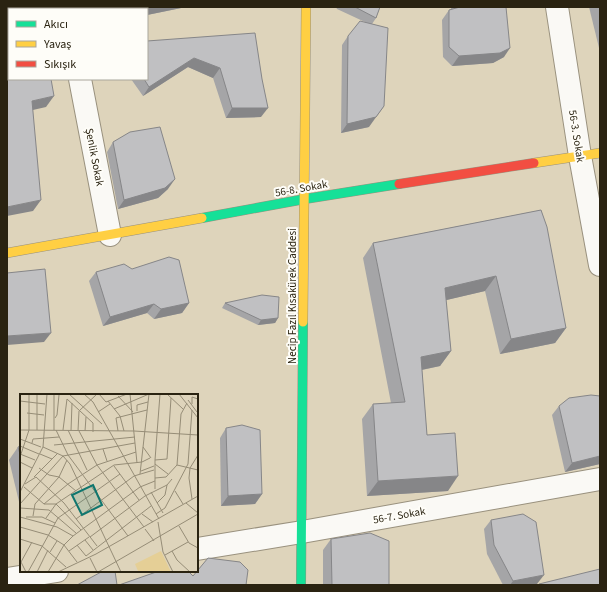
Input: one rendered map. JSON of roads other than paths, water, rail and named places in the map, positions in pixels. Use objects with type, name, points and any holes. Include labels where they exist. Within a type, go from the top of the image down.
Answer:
[{"type":"street","name":"Necip Fazıl Kısakürek Caddesi","points":[[301,585],[306,7]]},
{"type":"street","name":"56-3. Sokak","points":[[556,7],[590,154],[600,265]]},
{"type":"street","name":"Şenlik Sokak","points":[[80,80],[110,235]]},
{"type":"street","name":"56-8. Sokak","points":[[7,253],[305,199],[590,154]]},
{"type":"street","name":"56-7. Sokak","points":[[198,549],[302,532],[600,479]]},
{"type":"street","points":[[7,579],[50,572]]}]
